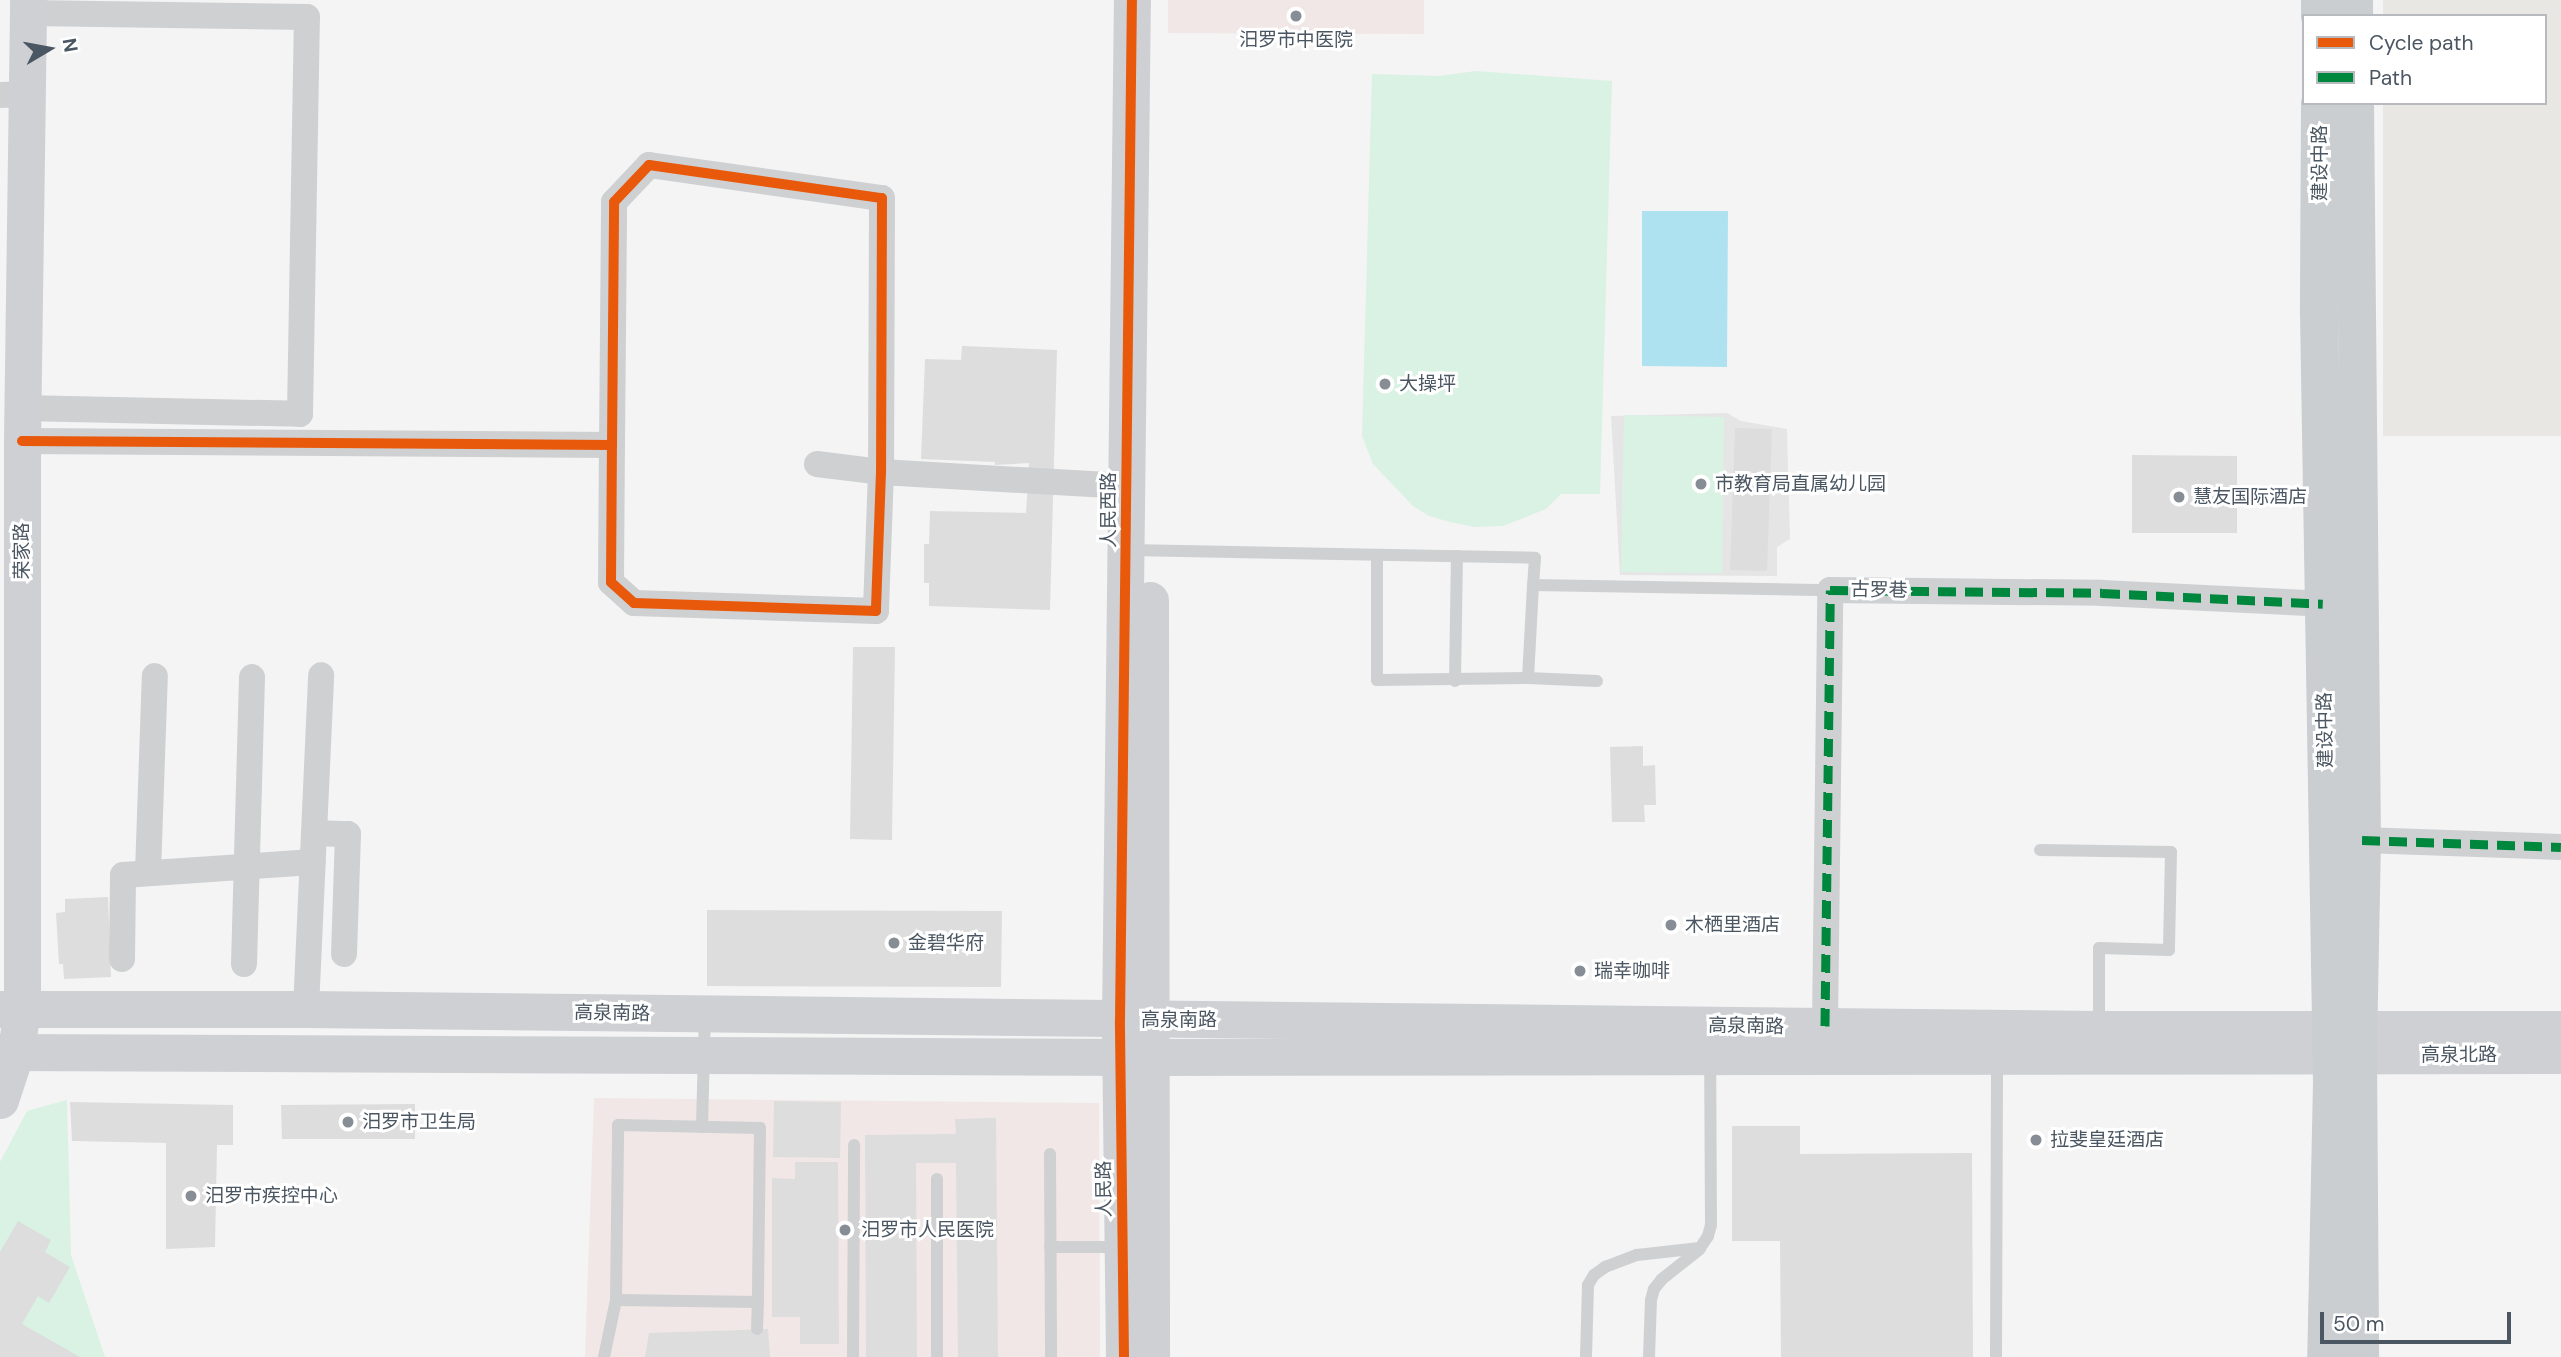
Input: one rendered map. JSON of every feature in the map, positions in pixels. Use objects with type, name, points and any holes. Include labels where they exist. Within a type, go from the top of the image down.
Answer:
[{"type":"main road","name":"人民西路","points":[[1132,0],[1126,486],[1138,550]]},
{"type":"main road","name":"人民西路","points":[[1135,1020],[1138,550],[1151,0]]},
{"type":"main road","name":"荣家路","points":[[0,1100],[11,1009],[15,427],[10,95],[21,4]]},
{"type":"main road","name":"建设中路","points":[[2320,105],[2323,604],[2360,1357]]},
{"type":"main road","name":"建设中路","points":[[2326,1357],[2344,1041],[2362,840],[2355,105]]},
{"type":"main road","name":"高泉南路","points":[[11,1009],[306,1009],[2099,1029],[2344,1041]]},
{"type":"main road","name":"人民路","points":[[1135,1020],[1152,1357]]},
{"type":"main road","name":"高泉北路","points":[[2344,1041],[2561,1028]]},
{"type":"main road","name":"高泉南路","points":[[8,1051],[1997,1058],[2344,1041]]},
{"type":"main road","name":"高泉北路","points":[[2344,1041],[2561,1055]]},
{"type":"main road","name":"人民路","points":[[1124,1357],[1123,1247],[1135,1057]]},
{"type":"street","points":[[15,427],[300,414],[307,17],[160,7],[21,4]]},
{"type":"street","points":[[649,165],[882,198],[881,472],[876,611],[635,603],[611,582],[612,445],[614,202],[649,165]]},
{"type":"street","points":[[15,427],[612,445]]},
{"type":"street","points":[[817,464],[881,472],[1126,486]]},
{"type":"street","name":"古罗巷","points":[[1825,1026],[1830,590],[2102,593],[2323,604]]},
{"type":"street","points":[[306,1009],[321,675]]},
{"type":"street","points":[[148,872],[155,676]]},
{"type":"street","points":[[244,964],[252,677]]},
{"type":"street","points":[[314,834],[348,834],[344,954]]},
{"type":"street","points":[[2362,840],[2561,848]]},
{"type":"street","points":[[122,959],[124,875],[313,862]]},
{"type":"lane","points":[[1138,550],[1535,558],[1528,678]]},
{"type":"lane","points":[[1377,555],[1377,680],[1528,678],[1597,681]]},
{"type":"lane","points":[[1455,681],[1457,556]]},
{"type":"lane","points":[[1533,585],[1830,590]]},
{"type":"lane","points":[[2040,850],[2171,852],[2169,950],[2099,948],[2099,1029]]},
{"type":"lane","points":[[702,1127],[705,1014]]},
{"type":"lane","points":[[1650,1357],[1654,1289],[1662,1279],[1700,1248],[1711,1224],[1710,1058]]},
{"type":"lane","points":[[1996,1357],[1997,1058]]},
{"type":"lane","points":[[604,1357],[616,1300],[618,1125],[760,1128],[757,1329]]},
{"type":"lane","points":[[853,1357],[854,1145]]},
{"type":"lane","points":[[1049,1154],[1051,1357]]},
{"type":"lane","points":[[937,1180],[937,1357]]},
{"type":"lane","points":[[1050,1247],[1123,1247]]},
{"type":"lane","points":[[1586,1357],[1588,1286],[1594,1275],[1605,1267],[1637,1255],[1700,1248]]},
{"type":"lane","points":[[616,1300],[758,1302]]},
{"type":"shaded area","name":"汨罗市中医院","points":[[1168,0],[1424,0],[1424,34],[1168,33]]},
{"type":"shaded area","points":[[2383,0],[2561,0],[2561,436],[2383,436],[2383,105],[2547,105],[2547,14],[2383,14]]},
{"type":"shaded area","name":"市教育局直属幼儿园","points":[[1727,413],[1741,421],[1787,429],[1790,539],[1777,547],[1777,576],[1620,575],[1611,416]]},
{"type":"shaded area","name":"汨罗市人民医院","points":[[594,1098],[1099,1103],[1100,1357],[585,1357]]},
{"type":"green space","points":[[1476,71],[1612,81],[1600,494],[1561,494],[1546,509],[1503,526],[1475,527],[1429,516],[1413,506],[1373,464],[1362,436],[1372,74],[1439,76]]},
{"type":"green space","points":[[1624,415],[1724,417],[1722,573],[1621,572]]},
{"type":"green space","points":[[67,1100],[71,1255],[105,1357],[0,1357],[0,1162],[27,1111]]},
{"type":"water","points":[[1642,211],[1728,211],[1727,367],[1642,366]]},
{"type":"building","points":[[962,346],[1057,350],[1050,610],[929,606],[929,583],[924,583],[924,544],[929,544],[930,511],[1026,513],[1029,463],[995,465],[995,462],[921,459],[925,359],[961,360]]},
{"type":"building","points":[[1735,428],[1772,429],[1767,571],[1730,570]]},
{"type":"building","points":[[2132,455],[2237,456],[2237,533],[2132,533]]},
{"type":"building","points":[[853,647],[895,647],[892,840],[850,839]]},
{"type":"building","points":[[1643,746],[1643,766],[1655,765],[1656,805],[1644,805],[1645,822],[1612,822],[1610,747]]},
{"type":"building","points":[[108,897],[111,977],[64,979],[63,964],[59,964],[56,913],[65,912],[65,899]]},
{"type":"building","points":[[707,910],[1002,911],[1001,987],[707,986]]},
{"type":"building","points":[[774,1101],[841,1102],[840,1158],[773,1157]]},
{"type":"building","name":"汨罗市疾控中心","points":[[70,1102],[233,1105],[233,1145],[217,1145],[215,1247],[166,1249],[166,1143],[72,1141]]},
{"type":"building","name":"汨罗市卫生局","points":[[415,1104],[415,1139],[282,1139],[281,1105]]},
{"type":"building","points":[[996,1118],[998,1357],[958,1357],[956,1163],[916,1163],[917,1357],[866,1357],[865,1135],[956,1134],[955,1119]]},
{"type":"building","points":[[1732,1126],[1800,1126],[1800,1154],[1972,1153],[1973,1357],[1781,1357],[1780,1241],[1732,1241]]},
{"type":"building","points":[[795,1162],[838,1162],[839,1344],[800,1344],[800,1317],[772,1317],[772,1178],[795,1179]]},
{"type":"building","points":[[18,1221],[51,1240],[45,1252],[70,1267],[49,1303],[38,1296],[22,1324],[80,1357],[0,1357],[0,1252]]},
{"type":"building","points":[[768,1329],[770,1357],[645,1357],[649,1333]]},
{"type":"marked path","points":[[1825,1026],[1830,590],[2102,593],[2323,604]]},
{"type":"marked path","points":[[2362,840],[2561,847]]},
{"type":"cycle path","points":[[1124,1357],[1120,1020],[1132,0]]},
{"type":"cycle path","points":[[22,441],[612,445],[614,202],[649,165],[882,198],[881,472],[876,611],[634,603],[611,582],[612,445]]},
{"type":"place","name":"汨罗市中医院","points":[[1296,16]]},
{"type":"place","name":"大操坪","points":[[1385,384]]},
{"type":"place","name":"市教育局直属幼儿园","points":[[1701,484]]},
{"type":"place","name":"慧友国际酒店","points":[[2179,497]]},
{"type":"place","name":"木栖里酒店","points":[[1671,925]]},
{"type":"place","name":"金碧华府","points":[[894,943]]},
{"type":"place","name":"瑞幸咖啡","points":[[1580,971]]},
{"type":"place","name":"汨罗市卫生局","points":[[348,1122]]},
{"type":"place","name":"拉斐皇廷酒店","points":[[2036,1140]]},
{"type":"place","name":"汨罗市疾控中心","points":[[191,1196]]},
{"type":"place","name":"汨罗市人民医院","points":[[845,1230]]}]
